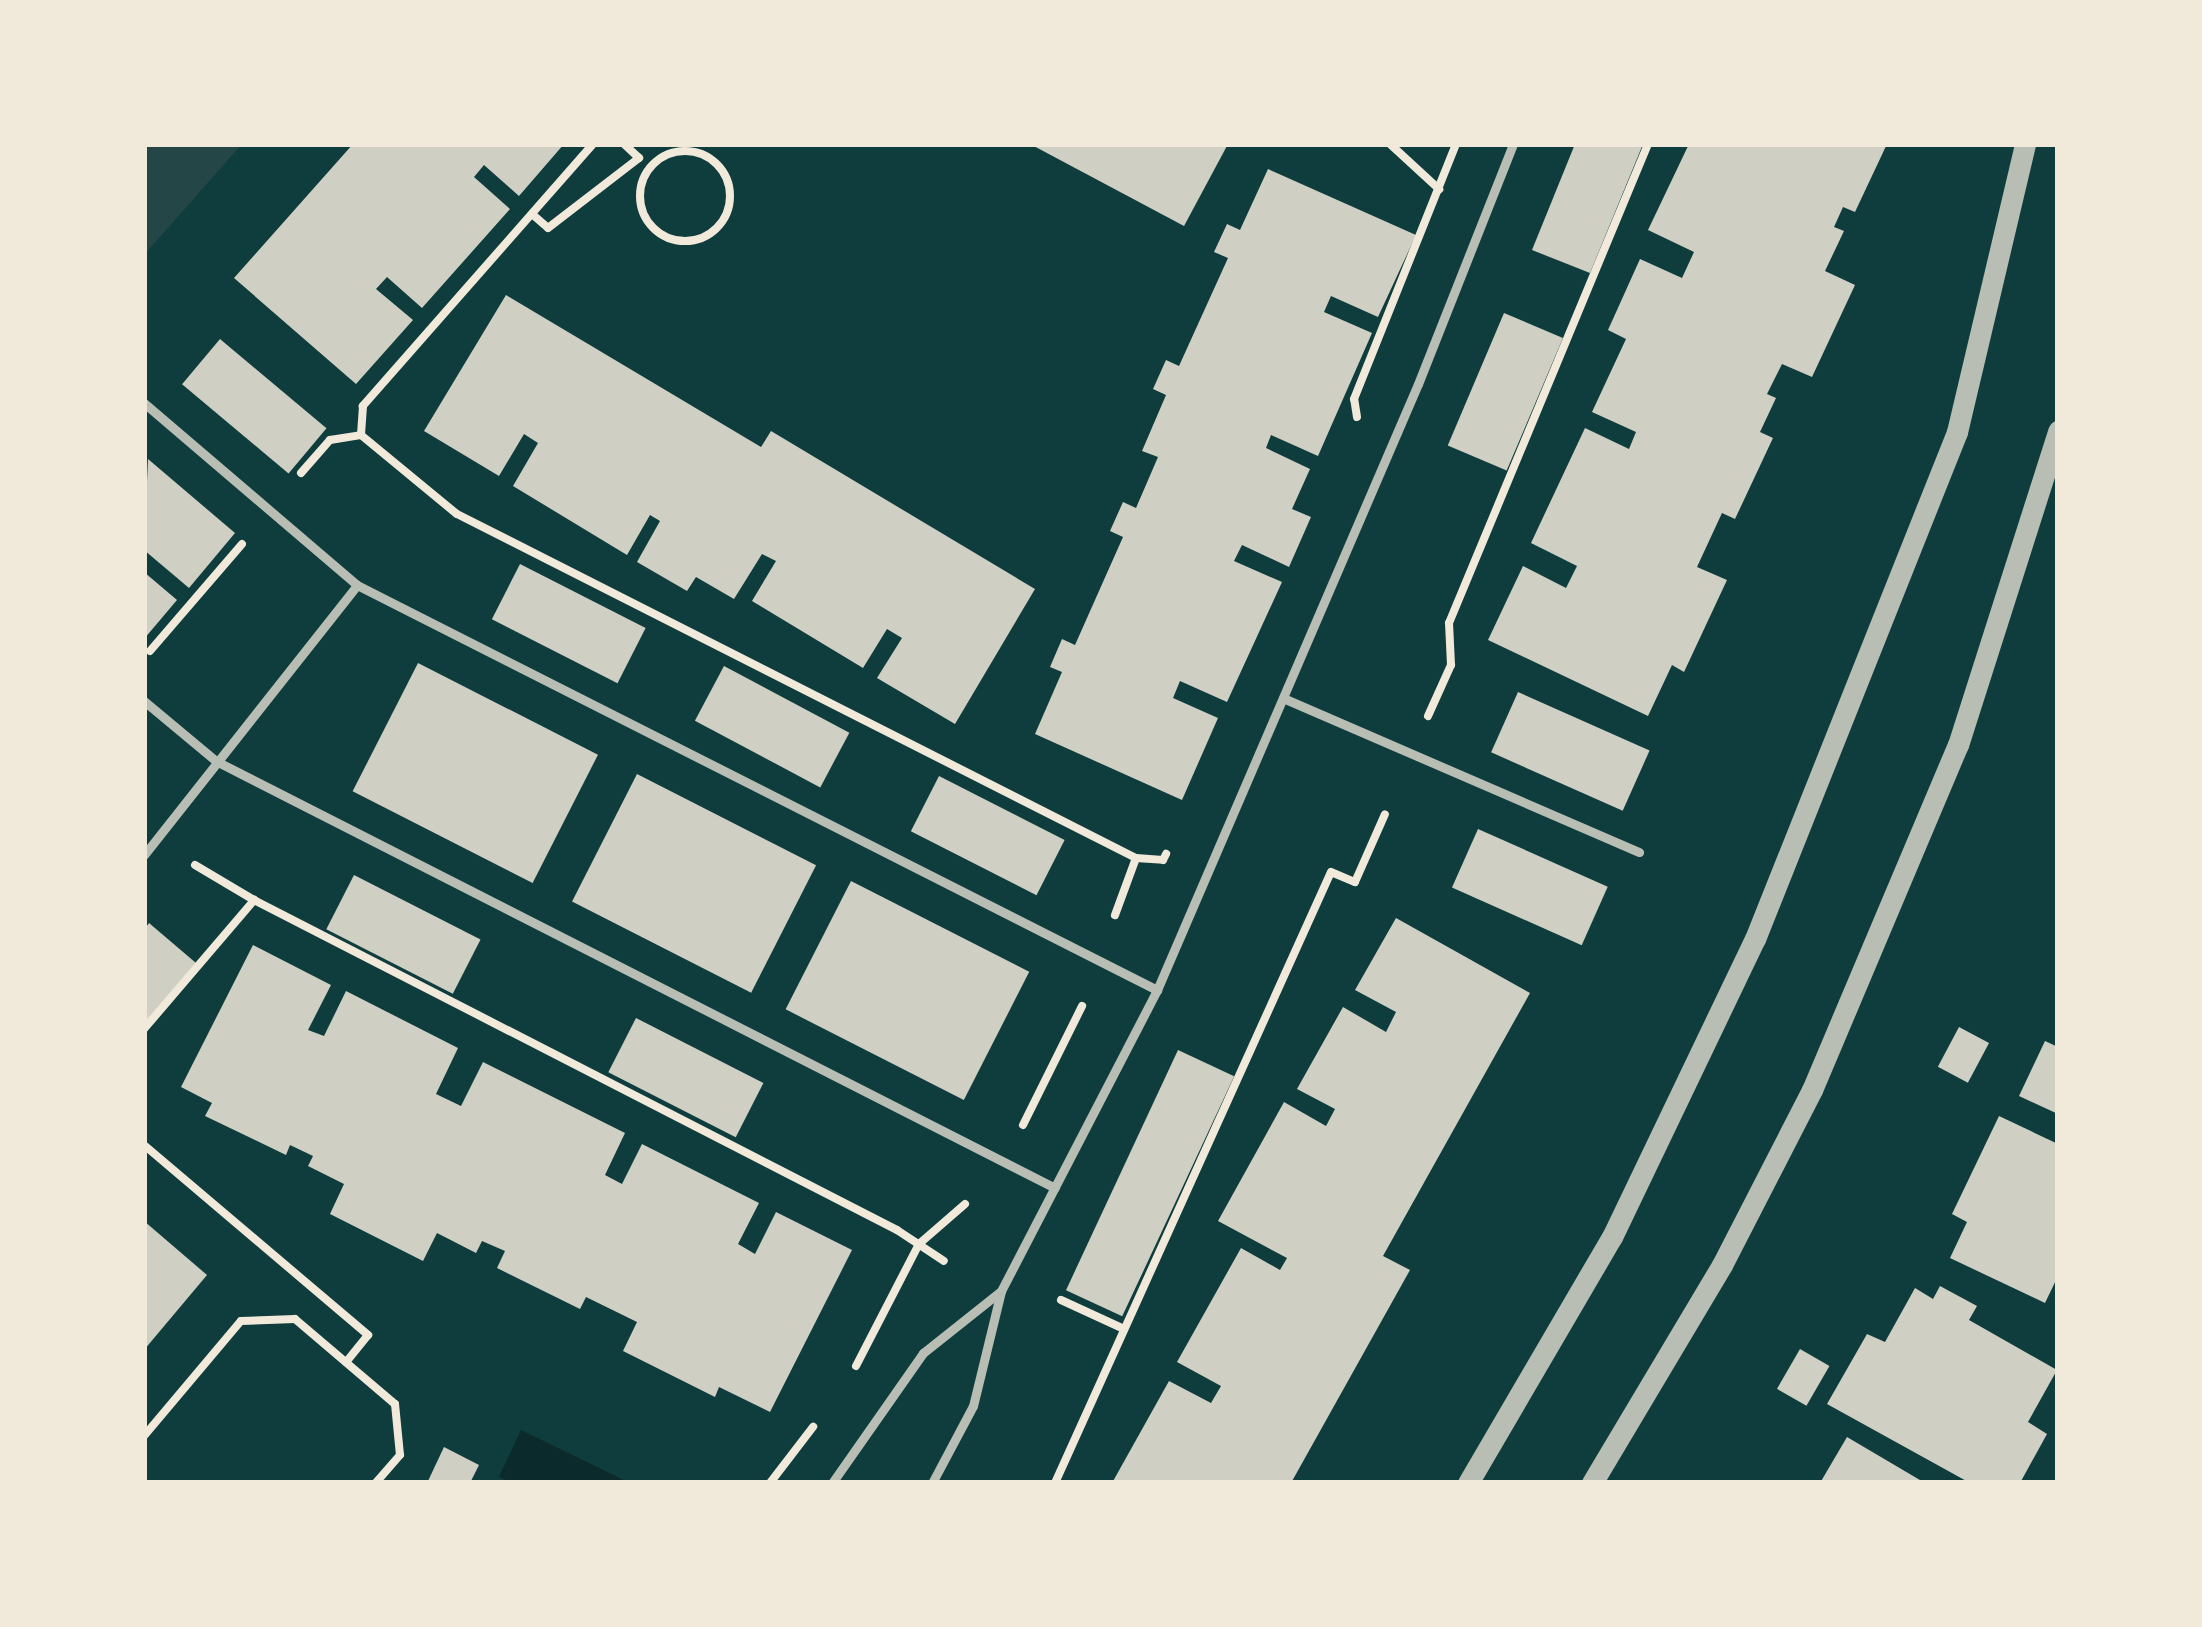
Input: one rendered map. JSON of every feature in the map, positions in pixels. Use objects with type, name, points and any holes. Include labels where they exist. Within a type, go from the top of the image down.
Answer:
[{"type":"street","points":[[1468,1483],[1612,1237],[1764,919],[1957,432],[2025,144]]},
{"type":"street","points":[[1592,1483],[1722,1264],[1812,1090],[1958,745],[2058,431]]},
{"type":"lane","points":[[932,1483],[973,1406],[1001,1291],[1156,990],[1513,144]]},
{"type":"lane","points":[[144,403],[357,585],[1156,990]]},
{"type":"lane","points":[[144,855],[357,585]]},
{"type":"lane","points":[[1283,698],[1639,852]]},
{"type":"lane","points":[[144,701],[216,761],[1055,1188]]},
{"type":"lane","points":[[832,1483],[923,1353],[1001,1291]]},
{"type":"path","points":[[361,435],[363,406],[593,144]]},
{"type":"path","points":[[625,144],[650,167]]},
{"type":"path","points":[[1390,144],[1438,189]]},
{"type":"path","points":[[1348,440],[1358,418],[1354,399],[1456,144]]},
{"type":"path","points":[[1427,718],[1451,665],[1448,623],[1648,144]]},
{"type":"path","points":[[684,151],[712,160],[728,185],[727,214],[718,226],[692,240],[662,236],[642,213],[639,198],[650,167],[670,152],[684,151]]},
{"type":"path","points":[[532,214],[548,228],[639,158]]},
{"type":"path","points":[[301,473],[330,440],[361,435],[457,514],[1136,858],[1163,860],[1172,839]]},
{"type":"path","points":[[150,651],[242,544]]},
{"type":"path","points":[[1055,1483],[1331,872],[1355,883],[1385,814]]},
{"type":"path","points":[[1115,916],[1136,858]]},
{"type":"path","points":[[195,865],[944,1261]]},
{"type":"path","points":[[144,1029],[254,900]]},
{"type":"path","points":[[1022,1126],[1082,1006]]},
{"type":"path","points":[[144,1144],[368,1335],[346,1362]]},
{"type":"path","points":[[846,1383],[919,1244],[965,1204]]},
{"type":"path","points":[[1061,1300],[1122,1328]]},
{"type":"path","points":[[144,1436],[241,1321],[295,1319],[395,1403],[400,1455],[376,1483]]},
{"type":"path","points":[[770,1483],[822,1414]]},
{"type":"shaded area","points":[[144,144],[242,144],[144,255]]},
{"type":"shaded area","points":[[521,1430],[630,1483],[512,1483],[499,1477]]},
{"type":"building","points":[[353,144],[564,144],[519,196],[484,165],[474,177],[510,209],[422,308],[387,277],[376,289],[413,320],[356,384],[234,278]]},
{"type":"building","points":[[1030,144],[1228,144],[1184,226]]},
{"type":"building","points":[[1575,144],[1643,144],[1590,273],[1532,250]]},
{"type":"building","points":[[1689,144],[1887,144],[1855,212],[1843,207],[1834,227],[1844,231],[1825,271],[1855,285],[1812,377],[1782,364],[1767,394],[1776,398],[1760,432],[1773,438],[1735,519],[1722,513],[1697,567],[1727,580],[1684,672],[1672,665],[1648,716],[1488,640],[1523,566],[1566,588],[1577,566],[1531,543],[1585,428],[1629,449],[1636,432],[1592,412],[1626,339],[1608,330],[1640,259],[1682,278],[1694,252],[1648,230]]},
{"type":"building","points":[[1268,169],[1416,235],[1378,317],[1331,296],[1324,312],[1372,333],[1318,456],[1271,435],[1266,448],[1310,469],[1292,509],[1311,517],[1289,567],[1242,545],[1234,561],[1282,582],[1227,702],[1180,681],[1173,698],[1218,718],[1182,800],[1035,734],[1062,672],[1050,667],[1062,639],[1075,645],[1123,537],[1110,531],[1123,502],[1136,508],[1158,457],[1142,451],[1166,395],[1153,389],[1166,360],[1179,366],[1228,258],[1214,252],[1227,224],[1240,230]]},
{"type":"building","points":[[506,295],[761,447],[771,431],[1035,589],[955,724],[877,678],[902,638],[887,629],[863,668],[752,601],[776,561],[762,554],[734,599],[696,577],[687,591],[637,562],[660,521],[650,515],[627,555],[513,486],[538,443],[524,434],[499,476],[424,431]]},
{"type":"building","points":[[1504,313],[1563,338],[1507,471],[1448,446]]},
{"type":"building","points":[[220,339],[326,428],[289,474],[182,384]]},
{"type":"building","points":[[148,459],[235,533],[189,588],[144,550]]},
{"type":"building","points":[[520,564],[646,628],[617,683],[492,619]]},
{"type":"building","points":[[144,572],[177,600],[144,639]]},
{"type":"building","points":[[418,663],[598,755],[533,883],[353,791]]},
{"type":"building","points":[[724,666],[849,733],[820,787],[695,721]]},
{"type":"building","points":[[1518,692],[1650,751],[1623,811],[1491,752]]},
{"type":"building","points":[[637,774],[816,865],[751,993],[572,901]]},
{"type":"building","points":[[939,776],[1065,840],[1036,895],[911,831]]},
{"type":"building","points":[[1478,829],[1608,887],[1582,945],[1452,887]]},
{"type":"building","points":[[354,875],[481,939],[453,994],[326,929]]},
{"type":"building","points":[[851,881],[1029,972],[964,1100],[786,1009]]},
{"type":"building","points":[[1396,918],[1530,993],[1383,1256],[1410,1270],[1291,1483],[1112,1483],[1169,1381],[1211,1403],[1221,1386],[1177,1362],[1241,1248],[1280,1270],[1287,1258],[1218,1221],[1284,1102],[1326,1126],[1335,1109],[1297,1089],[1343,1007],[1386,1032],[1396,1012],[1355,990]]},
{"type":"building","points":[[149,923],[196,963],[144,1024],[144,930]]},
{"type":"building","points":[[253,945],[331,985],[308,1030],[324,1036],[346,991],[458,1048],[436,1094],[461,1106],[483,1062],[625,1133],[605,1175],[622,1184],[642,1144],[759,1203],[738,1244],[755,1254],[776,1212],[852,1250],[770,1412],[719,1387],[715,1397],[623,1351],[637,1322],[586,1297],[580,1309],[497,1268],[505,1251],[482,1241],[476,1253],[437,1233],[423,1261],[330,1214],[344,1184],[308,1166],[313,1156],[290,1145],[286,1155],[205,1116],[212,1103],[181,1087]]},
{"type":"building","points":[[636,1018],[763,1083],[736,1137],[608,1072]]},
{"type":"building","points":[[1959,1027],[1989,1043],[1968,1083],[1938,1067]]},
{"type":"building","points":[[2045,1041],[2058,1047],[2058,1114],[2019,1096]]},
{"type":"building","points":[[1178,1050],[1234,1076],[1122,1316],[1066,1290]]},
{"type":"building","points":[[1999,1116],[2058,1144],[2058,1276],[2045,1303],[1950,1258],[1967,1222],[1952,1214]]},
{"type":"building","points":[[144,1221],[207,1275],[144,1350]]},
{"type":"building","points":[[1940,1286],[1977,1306],[1969,1320],[2057,1370],[2028,1422],[2047,1434],[2020,1483],[1970,1483],[1827,1404],[1867,1334],[1885,1342],[1915,1288],[1933,1299]]},
{"type":"building","points":[[1800,1349],[1829,1366],[1806,1406],[1777,1389]]},
{"type":"building","points":[[1847,1437],[1925,1483],[1820,1483]]},
{"type":"building","points":[[444,1447],[479,1465],[470,1483],[428,1481]]}]
